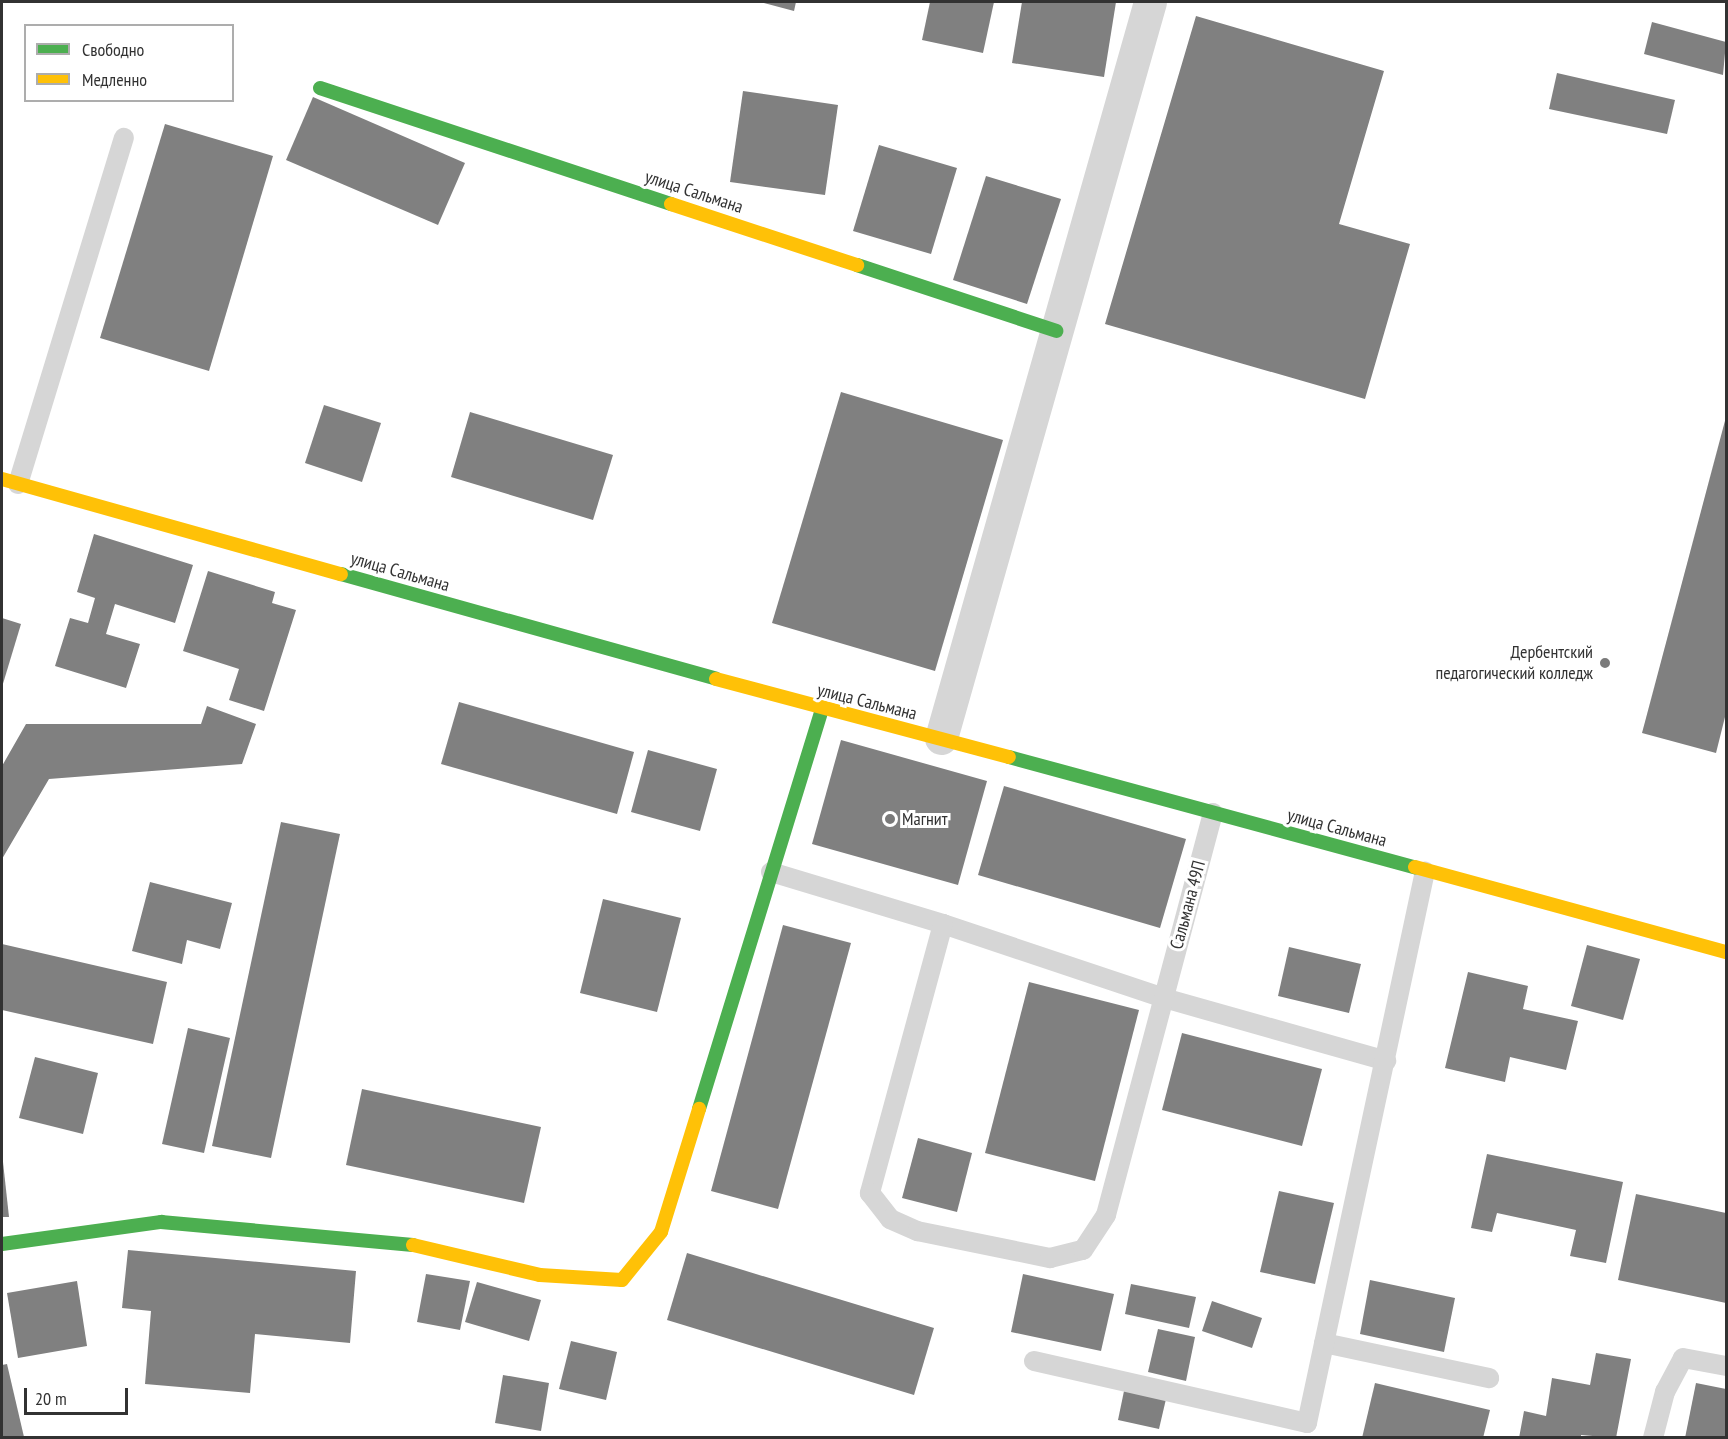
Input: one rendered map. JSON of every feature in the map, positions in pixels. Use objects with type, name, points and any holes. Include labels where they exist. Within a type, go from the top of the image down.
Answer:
[{"type":"street","points":[[941,738],[1150,2]]},
{"type":"street","name":"улица Сальмана","points":[[320,88],[1056,331]]},
{"type":"street","name":"улица Сальмана","points":[[10,482],[822,710],[941,738],[1726,952]]},
{"type":"street","points":[[2,1244],[160,1222],[408,1244],[540,1275],[622,1280],[661,1232],[822,710]]},
{"type":"lane","points":[[10,482],[124,138]]},
{"type":"lane","name":"Сальмана 49П","points":[[943,924],[870,1193],[890,1219],[916,1231],[1050,1258],[1083,1250],[1106,1215],[1213,813]]},
{"type":"lane","points":[[1034,1361],[1307,1423],[1425,871]]},
{"type":"lane","points":[[771,872],[943,924],[1164,998],[1386,1061]]},
{"type":"lane","points":[[1324,1344],[1489,1378]]},
{"type":"lane","points":[[1653,1437],[1665,1392],[1683,1358],[1726,1366]]},
{"type":"building","points":[[760,2],[796,2],[794,11]]},
{"type":"building","points":[[930,2],[994,2],[983,53],[922,40]]},
{"type":"building","points":[[1022,2],[1116,2],[1104,77],[1012,63]]},
{"type":"building","points":[[1196,16],[1384,71],[1339,224],[1410,244],[1365,399],[1105,324]]},
{"type":"building","points":[[1652,22],[1726,42],[1723,75],[1644,54]]},
{"type":"building","points":[[1557,73],[1675,100],[1667,134],[1549,109]]},
{"type":"building","points":[[743,91],[838,105],[825,195],[730,182]]},
{"type":"building","points":[[313,97],[465,163],[438,225],[286,160]]},
{"type":"building","points":[[165,124],[273,156],[209,371],[100,338]]},
{"type":"building","points":[[879,145],[957,168],[931,254],[853,231]]},
{"type":"building","points":[[986,176],[1061,199],[1027,304],[953,280]]},
{"type":"building","points":[[841,392],[1003,440],[935,671],[772,623]]},
{"type":"building","points":[[324,405],[381,423],[362,482],[305,463]]},
{"type":"building","points":[[470,412],[613,455],[593,520],[451,477]]},
{"type":"building","points":[[1726,417],[1726,713],[1716,753],[1642,733]]},
{"type":"building","points":[[94,534],[193,565],[175,623],[115,604],[106,634],[140,644],[126,688],[55,666],[70,618],[88,623],[95,598],[77,592]]},
{"type":"building","points":[[208,571],[275,592],[272,603],[296,610],[264,711],[229,700],[239,669],[183,651]]},
{"type":"building","points":[[2,618],[21,624],[2,687]]},
{"type":"building","points":[[459,702],[634,752],[617,814],[441,764]]},
{"type":"building","points":[[207,706],[256,724],[242,764],[49,779],[2,859],[2,766],[26,724],[201,724]]},
{"type":"building","points":[[841,740],[987,781],[958,885],[812,844]]},
{"type":"building","points":[[648,750],[717,769],[700,831],[631,812]]},
{"type":"building","points":[[1004,786],[1186,839],[1160,928],[978,875]]},
{"type":"building","points":[[281,822],[340,834],[271,1158],[212,1146]]},
{"type":"building","points":[[150,882],[232,903],[220,949],[187,940],[182,964],[132,951]]},
{"type":"building","points":[[603,899],[681,918],[657,1012],[580,993]]},
{"type":"building","points":[[783,925],[851,943],[778,1209],[711,1191]]},
{"type":"building","points":[[2,944],[167,982],[153,1044],[2,1010]]},
{"type":"building","points":[[1587,945],[1640,959],[1623,1020],[1571,1006]]},
{"type":"building","points":[[1289,947],[1361,964],[1349,1013],[1278,996]]},
{"type":"building","points":[[1468,972],[1528,986],[1523,1009],[1578,1021],[1566,1070],[1510,1057],[1505,1082],[1445,1068]]},
{"type":"building","points":[[1029,982],[1139,1010],[1095,1181],[985,1153]]},
{"type":"building","points":[[188,1028],[230,1038],[204,1153],[162,1144]]},
{"type":"building","points":[[1182,1033],[1322,1069],[1302,1146],[1162,1110]]},
{"type":"building","points":[[35,1057],[98,1073],[83,1134],[19,1118]]},
{"type":"building","points":[[362,1089],[541,1127],[524,1203],[346,1165]]},
{"type":"building","points":[[918,1138],[972,1153],[957,1212],[902,1198]]},
{"type":"building","points":[[2,1153],[9,1217],[2,1217]]},
{"type":"building","points":[[1487,1154],[1623,1182],[1606,1263],[1570,1256],[1576,1230],[1497,1213],[1492,1232],[1471,1228]]},
{"type":"building","points":[[1279,1191],[1334,1203],[1315,1284],[1260,1272]]},
{"type":"building","points":[[1636,1194],[1726,1213],[1726,1303],[1618,1280]]},
{"type":"building","points":[[128,1250],[356,1271],[350,1343],[255,1334],[250,1393],[145,1384],[151,1311],[122,1308]]},
{"type":"building","points":[[687,1253],[934,1328],[914,1395],[667,1320]]},
{"type":"building","points":[[426,1274],[470,1281],[460,1330],[417,1322]]},
{"type":"building","points":[[1023,1274],[1114,1294],[1101,1351],[1011,1332]]},
{"type":"building","points":[[1370,1280],[1455,1298],[1444,1352],[1360,1334]]},
{"type":"building","points":[[77,1281],[87,1346],[18,1358],[7,1293]]},
{"type":"building","points":[[477,1282],[541,1300],[529,1341],[465,1322]]},
{"type":"building","points":[[1131,1284],[1196,1297],[1189,1328],[1125,1314]]},
{"type":"building","points":[[1212,1301],[1262,1318],[1252,1348],[1202,1331]]},
{"type":"building","points":[[1158,1329],[1195,1337],[1186,1381],[1148,1372]]},
{"type":"building","points":[[571,1341],[617,1352],[606,1400],[559,1389]]},
{"type":"building","points":[[1596,1353],[1631,1359],[1616,1438],[1581,1435],[1581,1438],[1519,1438],[1524,1411],[1546,1416],[1552,1378],[1590,1385]]},
{"type":"building","points":[[7,1364],[23,1438],[2,1438],[2,1365]]},
{"type":"building","points":[[503,1375],[549,1383],[541,1431],[495,1423]]},
{"type":"building","points":[[1375,1383],[1490,1410],[1483,1438],[1362,1438]]},
{"type":"building","points":[[1696,1383],[1726,1389],[1726,1438],[1685,1438]]},
{"type":"building","points":[[1124,1391],[1166,1399],[1159,1429],[1118,1420]]},
{"type":"traffic: fast","points":[[320,88],[671,204]]},
{"type":"traffic: fast","points":[[857,265],[1056,331]]},
{"type":"traffic: fast","points":[[341,574],[716,679]]},
{"type":"traffic: fast","points":[[699,1109],[822,709]]},
{"type":"traffic: fast","points":[[1009,757],[1415,867]]},
{"type":"traffic: fast","points":[[2,1244],[161,1222],[413,1245]]},
{"type":"traffic: slow","points":[[671,204],[857,265]]},
{"type":"traffic: slow","points":[[2,479],[341,574]]},
{"type":"traffic: slow","points":[[716,679],[1009,757]]},
{"type":"traffic: slow","points":[[1415,867],[1726,952]]},
{"type":"traffic: slow","points":[[413,1245],[540,1275],[622,1280],[661,1232],[699,1109]]},
{"type":"place","name":"Дербентский педагогический колледж","points":[[1605,663]]},
{"type":"place","name":"Магнит","points":[[890,819]]}]
